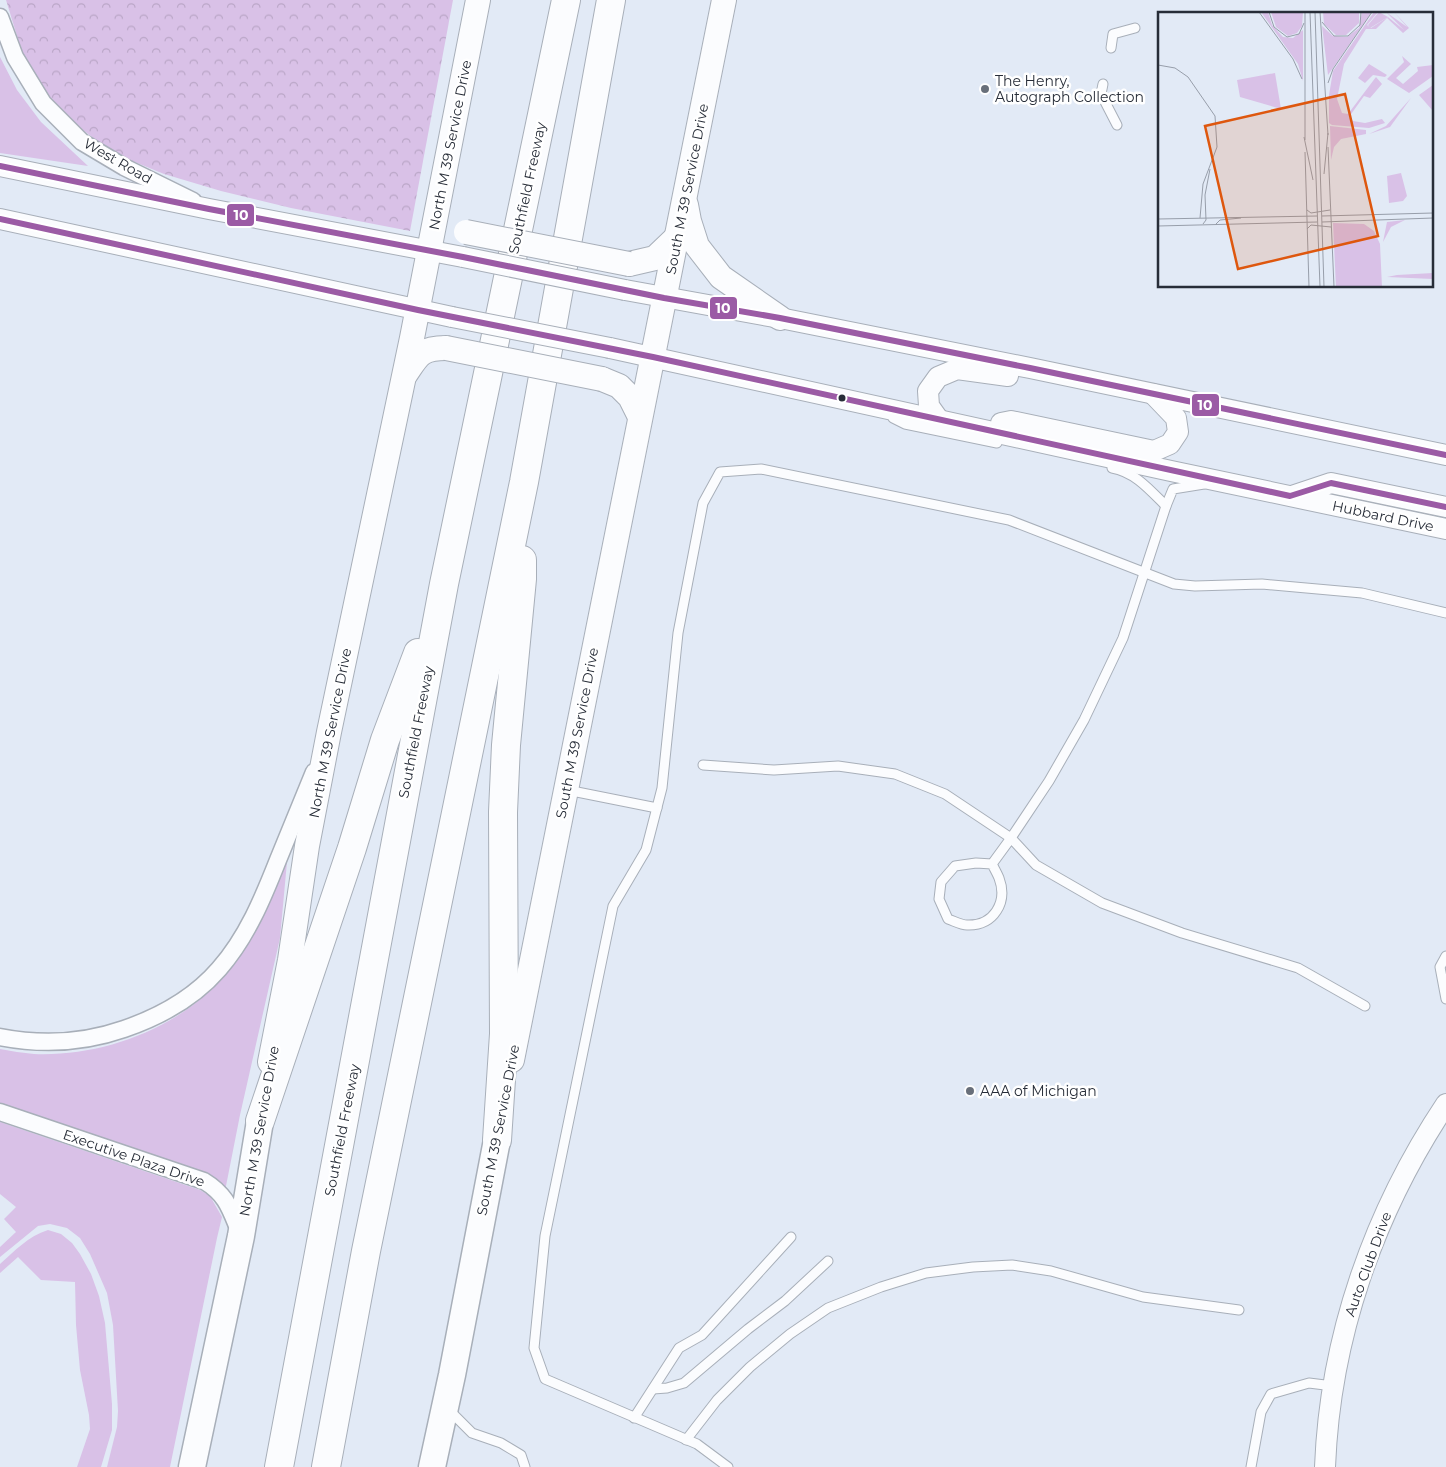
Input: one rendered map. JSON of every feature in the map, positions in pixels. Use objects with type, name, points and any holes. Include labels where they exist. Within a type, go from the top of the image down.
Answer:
[{"type":"highway","name":"Southfield Freeway","points":[[278,1467],[444,584],[566,0]]},
{"type":"highway","points":[[326,1467],[366,1251],[524,482],[611,0]]},
{"type":"highway","points":[[497,1140],[504,1034],[503,812],[512,669],[522,579],[524,482]]},
{"type":"highway","points":[[260,1121],[352,848],[385,740],[444,584]]},
{"type":"main road","name":"North M 39 Service Drive","points":[[192,1467],[242,1236],[264,1092],[290,960],[307,846],[329,732],[418,310],[478,0]]},
{"type":"main road","name":"South M 39 Service Drive","points":[[432,1467],[516,1036],[724,0]]},
{"type":"main road","points":[[685,195],[689,221],[697,246],[721,277],[780,318]]},
{"type":"main road","points":[[439,202],[443,214],[450,222],[466,232],[629,264],[656,258],[678,236]]},
{"type":"main road","points":[[403,377],[419,355],[432,348],[446,348],[602,380],[618,386],[630,397],[640,417]]},
{"type":"street","name":"West Road","points":[[0,17],[15,57],[43,103],[82,142],[124,167],[209,209]]},
{"type":"street","points":[[0,166],[664,298],[780,318],[1446,455]]},
{"type":"street","name":"Hubbard Drive","points":[[0,218],[418,310],[653,357],[1446,529]]},
{"type":"street","points":[[939,420],[929,406],[928,391],[938,377],[957,369],[1013,376],[1044,371]]},
{"type":"street","points":[[977,428],[1011,421],[1154,451],[1170,444],[1178,432],[1176,418],[1154,394]]},
{"type":"street","points":[[1290,496],[1331,483],[1446,507]]},
{"type":"street","points":[[0,1037],[37,1042],[72,1041],[109,1034],[143,1023],[195,992],[218,970],[233,952],[250,926],[329,732]]},
{"type":"street","name":"Auto Club Drive","points":[[1325,1467],[1330,1410],[1338,1359],[1350,1308],[1374,1239],[1408,1168],[1446,1104]]},
{"type":"street","name":"Executive Plaza Drive","points":[[0,1112],[204,1181],[216,1188],[225,1199],[242,1236]]},
{"type":"lane","points":[[1111,48],[1113,34],[1135,28]]},
{"type":"lane","points":[[1103,84],[1101,94],[1117,125]]},
{"type":"lane","points":[[859,402],[906,424],[1003,444]]},
{"type":"lane","points":[[1101,465],[1120,469],[1145,484],[1166,506]]},
{"type":"lane","points":[[728,1467],[697,1444],[545,1379],[534,1348],[545,1236],[612,906],[646,850],[662,788],[678,633],[703,503],[720,472],[761,468],[1009,520],[1174,584],[1195,586],[1262,584],[1362,592],[1446,613]]},
{"type":"lane","points":[[992,864],[1049,781],[1084,720],[1123,638],[1166,506],[1174,489],[1219,481]]},
{"type":"lane","points":[[703,764],[774,770],[838,766],[895,774],[945,794],[1010,838],[1036,865],[1102,903],[1182,933],[1298,968],[1365,1006]]},
{"type":"lane","points":[[566,790],[657,808]]},
{"type":"lane","points":[[976,863],[992,864],[1000,879],[1002,896],[996,912],[985,923],[966,925],[948,919],[939,899],[941,882],[955,866],[976,863]]},
{"type":"lane","points":[[1446,956],[1440,967],[1446,1000]]},
{"type":"lane","points":[[634,1418],[679,1348],[702,1335],[791,1236]]},
{"type":"lane","points":[[653,1388],[667,1388],[684,1383],[748,1329],[785,1301],[828,1261]]},
{"type":"lane","points":[[686,1440],[717,1400],[750,1367],[796,1330],[828,1308],[881,1287],[926,1273],[973,1267],[1012,1265],[1050,1271],[1143,1297],[1239,1310]]},
{"type":"lane","points":[[1251,1467],[1261,1412],[1271,1394],[1309,1383],[1334,1386]]},
{"type":"lane","points":[[445,1406],[472,1433],[501,1443],[521,1455],[526,1467]]},
{"type":"green space","points":[[6,0],[453,0],[410,231],[291,208],[221,191],[164,174],[113,153],[71,121],[47,94],[25,62]]},
{"type":"green space","points":[[0,57],[17,90],[41,122],[88,166],[0,153]]},
{"type":"green space","points":[[288,851],[280,938],[225,1191],[190,1170],[0,1104],[0,1049],[34,1054],[93,1049],[122,1041],[150,1030],[177,1016],[201,999],[223,978],[244,950]]},
{"type":"green space","points":[[0,1122],[200,1190],[210,1196],[222,1217],[170,1467],[107,1467],[117,1427],[118,1411],[113,1325],[107,1293],[90,1254],[80,1238],[67,1228],[50,1224],[38,1226],[0,1257],[0,1247],[16,1232],[4,1219],[16,1207],[0,1194]]},
{"type":"green space","points":[[48,1230],[61,1234],[72,1243],[91,1274],[99,1296],[105,1323],[112,1404],[112,1430],[101,1467],[77,1467],[90,1429],[80,1370],[75,1282],[41,1280],[18,1257],[0,1273],[0,1264],[28,1240]]},
{"type":"transit line","name":"10","points":[[0,166],[664,298],[780,318],[1446,455]]},
{"type":"transit line","name":"10","points":[[0,219],[418,310],[653,357],[1290,496],[1331,483],[1446,507]]},
{"type":"place","name":"The Henry, Autograph Collection","points":[[985,89]]},
{"type":"place","name":"AAA of Michigan","points":[[970,1091]]}]
